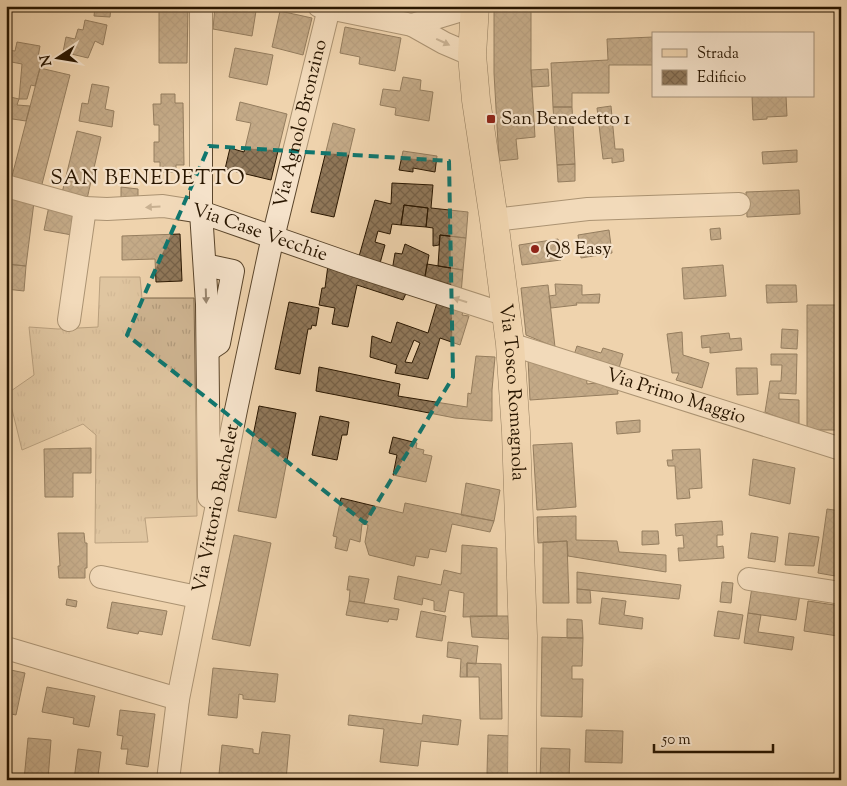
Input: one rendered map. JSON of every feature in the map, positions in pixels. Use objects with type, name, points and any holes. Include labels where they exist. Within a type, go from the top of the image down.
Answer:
[{"type":"main road","name":"Via Tosco Romagnola","points":[[475,6],[472,55],[477,108],[510,344],[521,548],[523,636],[522,780]]},
{"type":"street","points":[[201,6],[201,212],[205,265],[209,509],[212,522]]},
{"type":"street","points":[[412,25],[475,6]]},
{"type":"street","points":[[324,7],[412,25],[444,43],[472,55]]},
{"type":"street","name":"Via Agnolo Bronzino","points":[[274,238],[324,7]]},
{"type":"street","name":"Via Case Vecchie","points":[[6,186],[86,208],[107,209],[163,206],[201,212],[506,315]]},
{"type":"street","points":[[494,220],[588,209],[739,204]]},
{"type":"street","points":[[69,320],[86,208]]},
{"type":"street","name":"Via Vittorio Bachelet","points":[[168,780],[178,698],[197,597],[261,289],[274,238]]},
{"type":"street","name":"Via Primo Maggio","points":[[510,344],[841,448]]},
{"type":"street","points":[[100,577],[197,597]]},
{"type":"street","points":[[749,579],[841,593]]},
{"type":"street","points":[[6,648],[178,698]]},
{"type":"highlighted area","points":[[209,146],[449,161],[453,377],[365,523],[127,335]]},
{"type":"green space","points":[[100,277],[140,277],[142,298],[194,298],[197,516],[145,518],[148,542],[95,543],[96,435],[83,424],[22,450],[8,393],[34,375],[29,327],[58,329],[98,327]]},
{"type":"building","points":[[95,6],[111,6],[110,17],[94,16]]},
{"type":"building","points":[[159,6],[188,6],[187,63],[159,63]]},
{"type":"building","points":[[215,6],[238,6],[256,11],[252,36],[213,29]]},
{"type":"building","points":[[494,6],[531,6],[531,70],[535,137],[516,139],[518,159],[499,161],[494,73]]},
{"type":"building","points":[[280,11],[312,18],[303,55],[272,47]]},
{"type":"building","points":[[85,20],[107,25],[103,45],[95,41],[88,58],[63,52],[66,37],[75,39],[78,29],[83,30]]},
{"type":"building","points":[[345,27],[401,38],[395,71],[359,64],[360,57],[340,53]]},
{"type":"building","points":[[652,37],[652,65],[609,65],[609,93],[572,93],[572,107],[553,107],[551,63],[608,60],[607,39]]},
{"type":"building","points":[[17,42],[40,46],[38,57],[41,58],[40,68],[35,86],[31,85],[27,99],[19,99],[22,64],[6,61],[6,50],[15,51]]},
{"type":"building","points":[[235,48],[273,55],[267,85],[229,77]]},
{"type":"building","points":[[40,68],[70,75],[41,188],[11,180]]},
{"type":"building","points":[[548,69],[549,86],[532,87],[531,70]]},
{"type":"building","points":[[403,77],[421,80],[420,90],[433,92],[429,121],[395,115],[396,108],[380,105],[383,89],[400,91]]},
{"type":"building","points":[[92,84],[109,87],[105,109],[114,111],[112,127],[79,121],[82,103],[88,104]]},
{"type":"building","points":[[161,94],[175,94],[175,103],[183,103],[184,165],[176,165],[176,172],[160,172],[160,162],[154,162],[154,142],[159,142],[159,125],[154,125],[153,104],[161,104]]},
{"type":"building","points":[[6,96],[19,99],[17,105],[30,106],[26,121],[6,118]]},
{"type":"building","points":[[752,98],[786,98],[787,116],[753,120]]},
{"type":"building","points":[[240,102],[287,114],[271,180],[225,169],[230,148],[244,152],[251,123],[236,120]]},
{"type":"building","points":[[611,106],[615,149],[623,149],[624,161],[612,163],[612,158],[603,159],[597,108]]},
{"type":"building","points":[[553,107],[572,107],[575,164],[557,165]]},
{"type":"building","points":[[333,123],[355,129],[334,217],[311,212]]},
{"type":"building","points":[[77,131],[101,137],[87,199],[62,193]]},
{"type":"building","points":[[797,150],[797,162],[763,164],[762,152]]},
{"type":"building","points":[[403,151],[437,156],[435,172],[413,168],[413,172],[399,170]]},
{"type":"building","points":[[575,164],[575,181],[558,182],[557,165]]},
{"type":"building","points":[[392,183],[433,185],[431,208],[468,212],[466,238],[440,235],[439,245],[433,246],[433,228],[426,227],[428,208],[404,205],[401,225],[392,224],[390,234],[378,231],[375,242],[385,245],[379,267],[358,260],[375,200],[391,204]]},
{"type":"building","points":[[121,187],[138,189],[138,200],[121,198]]},
{"type":"building","points":[[799,190],[800,214],[747,217],[746,192]]},
{"type":"building","points":[[7,193],[34,202],[26,266],[7,264],[12,219],[6,218]]},
{"type":"building","points":[[404,205],[428,208],[426,227],[401,225]]},
{"type":"building","points":[[49,206],[77,212],[72,235],[44,230]]},
{"type":"building","points":[[720,228],[721,239],[711,240],[710,229]]},
{"type":"building","points":[[609,230],[612,253],[581,258],[578,235]]},
{"type":"building","points":[[180,234],[182,281],[156,282],[155,259],[122,260],[122,236]]},
{"type":"building","points":[[440,235],[466,238],[463,270],[438,266]]},
{"type":"building","points":[[558,239],[561,260],[522,265],[519,245]]},
{"type":"building","points":[[405,244],[429,255],[424,282],[392,271],[395,253],[402,254]]},
{"type":"building","points":[[6,264],[26,266],[24,291],[6,289]]},
{"type":"building","points":[[427,264],[463,270],[461,294],[424,282]]},
{"type":"building","points":[[328,265],[408,289],[403,300],[357,285],[348,327],[332,324],[335,308],[319,305],[322,288],[325,288]]},
{"type":"building","points":[[723,265],[726,296],[684,299],[682,268]]},
{"type":"building","points":[[555,284],[582,285],[582,295],[600,294],[599,303],[576,303],[577,305],[551,308],[549,296],[556,295]]},
{"type":"building","points":[[548,285],[555,347],[526,335],[521,288]]},
{"type":"building","points":[[766,285],[796,285],[797,302],[767,303]]},
{"type":"building","points":[[438,299],[464,308],[462,315],[469,316],[460,345],[440,338],[428,379],[395,373],[397,365],[370,357],[372,336],[391,343],[397,322],[428,333]],"holes":[[[414,340],[420,343],[412,363],[405,362]]]},
{"type":"building","points":[[289,302],[319,308],[316,326],[312,325],[311,329],[308,329],[300,374],[275,369]]},
{"type":"building","points":[[807,305],[836,305],[836,430],[807,430]]},
{"type":"building","points":[[782,329],[798,330],[797,349],[781,348]]},
{"type":"building","points":[[682,332],[683,355],[709,363],[702,388],[676,380],[679,373],[672,373],[667,334]]},
{"type":"building","points":[[729,333],[730,339],[741,338],[742,350],[710,353],[710,347],[702,348],[701,336]]},
{"type":"building","points":[[577,346],[601,353],[603,348],[623,354],[619,368],[574,355]]},
{"type":"building","points":[[771,354],[797,354],[796,394],[779,393],[779,399],[799,400],[799,426],[765,412],[770,381],[781,381],[782,365],[771,365]]},
{"type":"building","points":[[476,356],[495,357],[492,421],[455,418],[316,391],[319,367],[400,384],[398,396],[467,407],[468,393],[471,394]]},
{"type":"building","points":[[528,359],[586,373],[587,384],[605,382],[606,387],[617,385],[618,394],[530,400]]},
{"type":"building","points":[[736,368],[757,368],[758,394],[737,395]]},
{"type":"building","points":[[259,406],[296,413],[276,518],[238,511]]},
{"type":"building","points":[[320,416],[349,422],[347,435],[342,435],[337,460],[312,455]]},
{"type":"building","points":[[640,420],[640,432],[617,434],[616,422]]},
{"type":"building","points":[[393,437],[417,443],[416,448],[424,450],[423,454],[432,456],[426,482],[393,475],[397,455],[389,453]]},
{"type":"building","points":[[572,443],[576,507],[537,510],[533,445]]},
{"type":"building","points":[[91,448],[91,473],[73,473],[73,497],[45,497],[44,449]]},
{"type":"building","points":[[700,449],[702,488],[689,489],[690,498],[677,499],[675,466],[668,466],[667,460],[673,460],[672,450]]},
{"type":"building","points":[[753,459],[795,468],[790,504],[749,495]]},
{"type":"building","points":[[466,483],[500,490],[494,521],[461,515]]},
{"type":"building","points":[[341,498],[403,513],[405,503],[494,521],[490,532],[452,524],[446,552],[430,549],[428,558],[416,556],[414,566],[369,555],[365,542],[368,525],[362,524],[360,542],[350,539],[347,551],[335,548],[337,537],[333,536]]},
{"type":"building","points":[[827,509],[841,511],[841,577],[818,573]]},
{"type":"building","points":[[576,516],[576,540],[617,541],[619,552],[666,555],[666,572],[568,556],[567,541],[538,543],[537,517]]},
{"type":"building","points":[[722,521],[723,535],[717,535],[717,547],[723,546],[724,558],[679,561],[678,548],[684,548],[683,535],[676,536],[675,524]]},
{"type":"building","points":[[642,531],[658,531],[659,544],[642,545]]},
{"type":"building","points":[[58,533],[84,533],[85,543],[87,543],[85,578],[59,578]]},
{"type":"building","points":[[751,533],[778,537],[775,562],[748,558]]},
{"type":"building","points":[[789,533],[819,537],[814,566],[785,565]]},
{"type":"building","points":[[234,535],[271,543],[250,646],[212,639]]},
{"type":"building","points":[[567,541],[569,603],[543,603],[543,542]]},
{"type":"building","points":[[462,545],[497,548],[497,616],[463,617],[464,593],[449,590],[445,612],[434,610],[434,601],[423,598],[422,605],[394,599],[398,576],[441,585],[444,570],[461,574]]},
{"type":"building","points":[[577,572],[681,585],[679,599],[577,589]]},
{"type":"building","points":[[349,576],[369,579],[364,603],[349,601],[350,590],[347,590]]},
{"type":"building","points":[[722,582],[733,583],[731,603],[720,602]]},
{"type":"building","points":[[752,587],[800,594],[796,620],[748,613]]},
{"type":"building","points":[[577,589],[590,590],[591,603],[577,603]]},
{"type":"building","points":[[602,598],[626,601],[624,615],[643,618],[642,629],[599,624]]},
{"type":"building","points":[[67,599],[77,601],[76,607],[66,605]]},
{"type":"building","points":[[349,601],[399,609],[397,620],[389,619],[388,622],[346,615]]},
{"type":"building","points":[[808,601],[841,606],[838,636],[804,631]]},
{"type":"building","points":[[112,602],[167,611],[162,635],[139,631],[138,634],[107,628]]},
{"type":"building","points":[[421,611],[446,616],[442,641],[416,637]]},
{"type":"building","points":[[718,611],[743,615],[739,639],[714,636]]},
{"type":"building","points":[[748,613],[761,615],[758,632],[794,637],[792,650],[744,643]]},
{"type":"building","points":[[470,616],[508,616],[509,639],[472,637]]},
{"type":"building","points":[[567,619],[582,620],[583,638],[567,638]]},
{"type":"building","points":[[542,637],[583,638],[582,666],[572,666],[572,679],[583,679],[582,717],[541,716]]},
{"type":"building","points":[[448,642],[478,646],[476,664],[467,663],[467,677],[460,677],[461,659],[447,657]]},
{"type":"building","points":[[467,663],[501,664],[502,719],[480,719],[479,677],[467,677]]},
{"type":"building","points":[[213,668],[278,674],[275,702],[243,699],[243,695],[239,694],[237,718],[208,715]]},
{"type":"building","points":[[6,669],[25,673],[16,715],[6,713]]},
{"type":"building","points":[[47,687],[95,696],[89,727],[73,724],[74,718],[42,712]]},
{"type":"building","points":[[120,710],[155,714],[148,767],[126,764],[128,749],[121,749],[123,736],[117,735]]},
{"type":"building","points":[[349,715],[422,724],[423,715],[461,720],[458,745],[421,741],[418,766],[380,762],[384,729],[348,725]]},
{"type":"building","points":[[586,730],[623,731],[622,763],[585,762]]},
{"type":"building","points":[[262,732],[290,735],[286,780],[219,774],[222,745],[253,749],[253,753],[259,754]]},
{"type":"building","points":[[488,735],[512,736],[510,775],[487,774]]},
{"type":"building","points":[[28,738],[51,740],[48,780],[24,780]]},
{"type":"building","points":[[541,748],[570,749],[569,780],[540,780]]},
{"type":"building","points":[[78,749],[101,752],[98,776],[105,776],[104,780],[74,780]]},
{"type":"building","points":[[581,776],[618,778],[617,780],[581,780]]},
{"type":"place","name":"San Benedetto 1","points":[[491,119]]},
{"type":"place","name":"Q8 Easy","points":[[535,249]]},
{"type":"district","name":"SAN BENEDETTO","points":[[148,179]]}]
